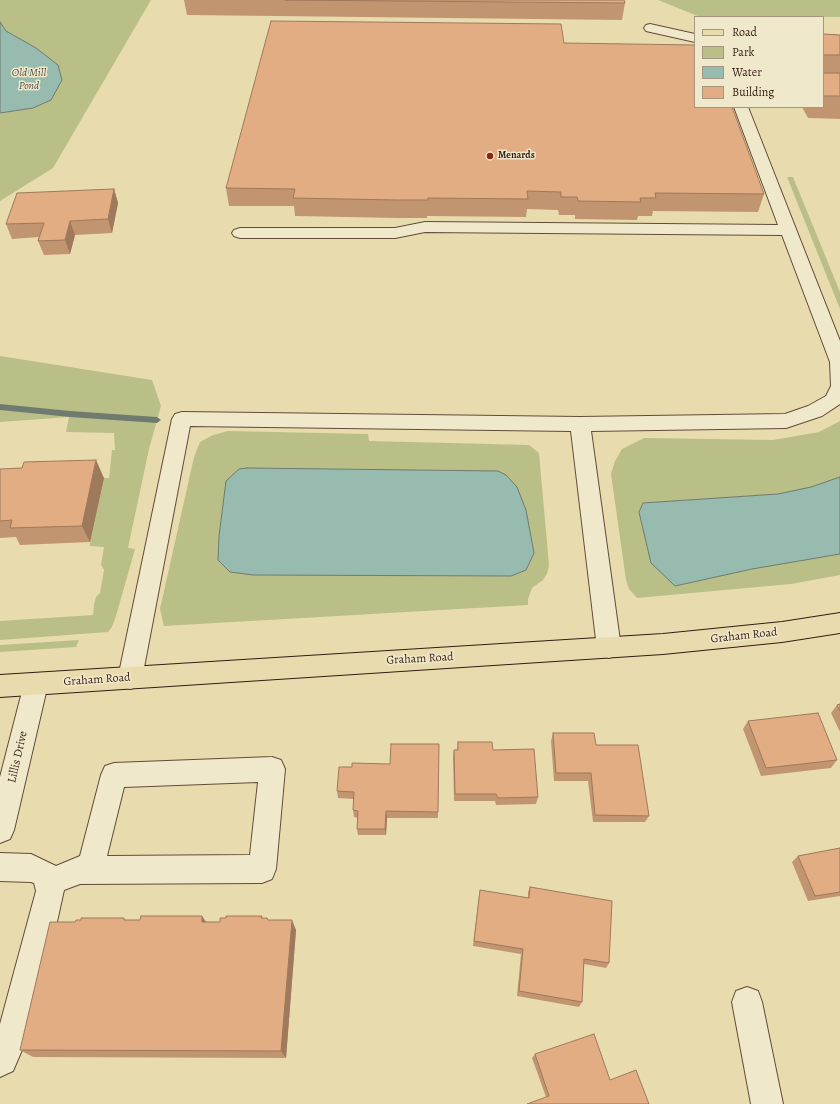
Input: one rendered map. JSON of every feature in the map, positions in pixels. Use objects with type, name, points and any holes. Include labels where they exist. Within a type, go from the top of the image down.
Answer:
[{"type":"main road","name":"Graham Road","points":[[0,686],[609,648],[757,635],[840,623]]},
{"type":"street","points":[[650,28],[694,38]]},
{"type":"street","points":[[130,678],[182,419],[580,424],[786,420],[815,411],[833,400],[840,386],[839,362],[741,108]]},
{"type":"street","points":[[240,233],[395,233],[425,227],[788,230]]},
{"type":"street","points":[[580,424],[609,648]]},
{"type":"street","name":"Lillis Drive","points":[[0,830],[36,684]]},
{"type":"street","points":[[48,883],[80,870],[90,870],[262,869],[272,769],[114,775],[90,870]]},
{"type":"street","points":[[0,867],[31,868],[46,874],[50,891],[36,949],[10,1043],[2,1060],[0,1061]]},
{"type":"street","points":[[747,1002],[767,1104]]},
{"type":"green space","points":[[0,0],[151,0],[53,168],[0,201],[0,113],[33,108],[36,48],[6,31],[0,22]]},
{"type":"green space","points":[[658,0],[840,0],[840,17],[698,16]]},
{"type":"green space","points":[[787,177],[793,177],[840,292],[840,309]]},
{"type":"green space","points":[[0,356],[152,380],[161,406],[149,449],[128,548],[135,549],[116,616],[112,627],[108,632],[0,640],[0,621],[93,615],[94,604],[96,597],[100,593],[104,570],[101,565],[104,547],[90,546],[90,542],[104,478],[109,478],[112,450],[115,450],[114,433],[66,432],[69,417],[0,422]]},
{"type":"green space","points":[[840,421],[840,575],[791,584],[637,598],[629,589],[626,580],[611,474],[615,461],[622,449],[644,438],[773,440],[819,432]]},
{"type":"green space","points":[[228,431],[368,434],[369,441],[529,445],[539,453],[549,565],[547,574],[543,580],[532,588],[528,599],[528,605],[164,626],[160,609],[194,457],[200,442],[213,435]]},
{"type":"green space","points":[[79,640],[76,647],[0,652],[0,645]]},
{"type":"water","name":"Old Mill Pond","points":[[0,22],[6,31],[36,48],[58,65],[62,80],[51,100],[33,108],[0,113]]},
{"type":"water","points":[[239,469],[498,471],[506,475],[517,487],[526,510],[534,553],[526,570],[511,576],[253,575],[230,572],[218,560],[219,536],[226,481]]},
{"type":"water","points":[[840,477],[840,554],[752,569],[675,586],[651,563],[639,512],[643,503],[778,494],[811,487]]},
{"type":"building","points":[[285,0],[624,0],[625,3]]},
{"type":"building","name":"Menards","points":[[271,21],[561,24],[564,43],[694,45],[694,108],[732,108],[764,194],[655,193],[656,198],[640,198],[641,202],[578,201],[577,197],[561,197],[561,192],[527,191],[528,199],[428,198],[428,200],[397,200],[293,198],[295,189],[226,188]]},
{"type":"building","points":[[824,34],[840,35],[840,55],[824,55]]},
{"type":"building","points":[[824,73],[840,73],[840,96],[824,96]]},
{"type":"building","points":[[114,189],[108,219],[70,221],[65,240],[38,241],[44,223],[6,224],[17,193]]},
{"type":"building","points":[[96,460],[82,526],[10,528],[12,520],[0,521],[0,469],[22,468],[24,462]]},
{"type":"building","points":[[840,704],[840,711],[837,705]]},
{"type":"building","points":[[818,713],[837,760],[766,768],[748,721]]},
{"type":"building","points":[[553,733],[594,733],[596,745],[638,745],[649,816],[595,815],[591,773],[556,773]]},
{"type":"building","points":[[458,742],[492,742],[493,750],[534,749],[538,797],[498,798],[496,794],[455,794],[454,750],[458,750]]},
{"type":"building","points":[[391,744],[439,744],[438,812],[386,811],[385,829],[357,829],[358,811],[353,810],[354,792],[337,791],[339,767],[352,767],[352,763],[390,764]]},
{"type":"building","points":[[840,848],[840,892],[815,896],[798,856]]},
{"type":"building","points":[[530,887],[612,901],[609,963],[584,959],[582,1002],[519,991],[523,949],[474,941],[480,890],[529,898]]},
{"type":"building","points":[[141,916],[202,916],[202,922],[220,922],[220,918],[226,918],[226,916],[262,916],[261,918],[267,918],[268,920],[292,920],[281,1051],[20,1050],[50,922],[75,922],[76,920],[81,920],[81,918],[124,918],[124,920],[140,920]]},
{"type":"building","points":[[594,1034],[610,1080],[636,1070],[649,1104],[527,1104],[549,1096],[535,1054]]},
{"type":"waterway","points":[[0,407],[157,420]]},
{"type":"place","name":"Menards","points":[[490,156]]}]
